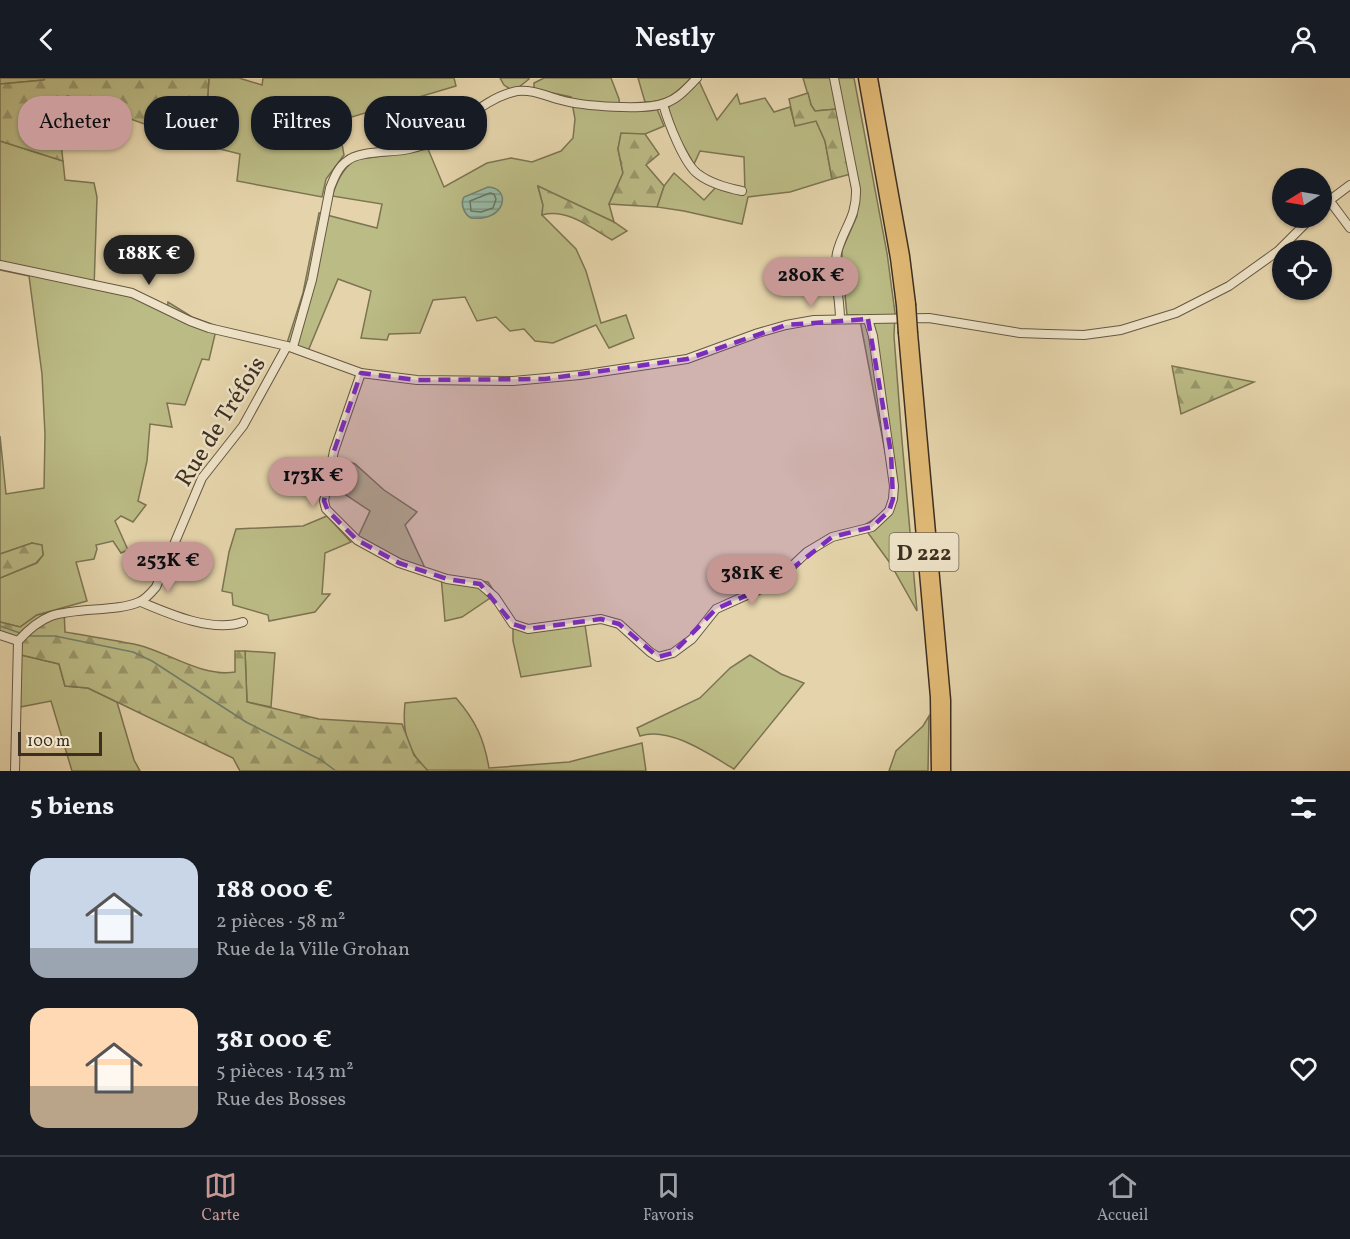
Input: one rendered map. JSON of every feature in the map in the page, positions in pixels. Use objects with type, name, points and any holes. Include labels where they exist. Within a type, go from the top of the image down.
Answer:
[{"type":"highway","name":"D 222","points":[[864,78],[906,304]]},
{"type":"highway","name":"D 222","points":[[872,78],[904,256],[936,697],[937,771]]},
{"type":"highway","name":"D 222","points":[[908,333],[945,700],[945,771]]},
{"type":"street","points":[[697,78],[684,91],[663,104],[667,120],[697,174],[725,188],[742,191]]},
{"type":"street","points":[[834,78],[856,189],[853,216],[837,253],[840,320]]},
{"type":"street","name":"Rue de Tréfois","points":[[141,602],[156,587],[202,478],[243,426],[290,346],[312,280],[330,188],[336,174],[346,161],[355,156],[408,150],[428,143],[507,94],[528,90],[586,105],[648,106],[663,104]]},
{"type":"street","points":[[1332,198],[1350,185]]},
{"type":"street","points":[[1332,204],[1350,228]]},
{"type":"street","points":[[0,265],[132,293],[209,328],[290,346],[361,373],[395,379],[513,381],[580,375],[687,359],[758,333],[814,320],[929,318],[1010,331],[1047,334],[1084,334],[1121,330],[1176,313],[1229,286],[1278,251],[1301,228]]},
{"type":"street","points":[[361,373],[334,451],[324,501],[328,512],[344,528],[357,540],[399,563],[447,579],[480,584],[495,597],[513,624],[528,629],[601,619],[619,624],[658,657],[673,654],[692,639],[716,609],[774,583],[807,552],[832,537],[872,527],[889,511],[894,499],[891,453],[873,336],[867,319]]},
{"type":"street","points":[[15,771],[18,641],[30,628],[50,616],[141,602],[214,626],[233,626],[243,622]]},
{"type":"street","points":[[0,635],[18,641]]},
{"type":"highlighted area","points":[[868,319],[891,453],[893,499],[889,511],[872,527],[832,537],[774,583],[716,609],[673,653],[658,657],[619,624],[601,619],[528,629],[513,624],[480,584],[447,579],[399,563],[357,540],[328,511],[324,501],[334,451],[361,373],[417,380],[545,379],[687,359],[786,325]]},
{"type":"green space","points":[[0,78],[45,78],[45,80],[0,84]]},
{"type":"green space","points":[[45,78],[209,78],[208,96],[144,96],[144,124],[132,120],[132,96],[18,96],[18,147],[0,141],[0,84],[44,80]]},
{"type":"green space","points":[[209,78],[239,78],[262,85],[263,78],[454,78],[456,86],[422,96],[364,96],[364,113],[352,117],[352,96],[251,96],[251,150],[343,150],[344,155],[326,179],[322,197],[237,181],[240,154],[224,150],[239,150],[239,96],[208,96]]},
{"type":"green space","points":[[500,78],[529,79],[519,87],[510,89]]},
{"type":"green space","points":[[544,78],[611,78],[619,99],[620,111],[657,109],[664,126],[645,134],[621,134],[618,149],[623,173],[609,204],[614,222],[538,187],[543,205],[542,215],[576,249],[586,271],[601,323],[626,315],[634,338],[609,348],[596,325],[553,343],[535,341],[524,329],[510,331],[496,317],[477,321],[465,297],[433,300],[420,333],[389,334],[387,340],[361,338],[371,291],[338,279],[308,351],[287,343],[303,293],[319,213],[377,228],[382,204],[332,196],[346,168],[354,160],[428,150],[444,187],[487,163],[511,158],[532,162],[561,151],[573,138],[575,119],[571,97],[534,89],[534,83]]},
{"type":"green space","points":[[638,78],[691,78],[671,96],[645,102]]},
{"type":"green space","points":[[803,78],[854,78],[887,253],[895,313],[894,336],[917,611],[890,563],[863,526],[883,512],[892,488],[859,315],[847,315],[842,250],[857,216],[837,109],[815,111]]},
{"type":"green space","points":[[699,81],[717,120],[737,94],[740,104],[765,98],[774,112],[790,107],[795,125],[816,121],[825,141],[832,179],[790,192],[748,197],[742,224],[657,207],[664,186],[674,173],[704,200],[716,187],[733,193],[745,193],[744,157],[700,151],[694,164],[678,136],[668,111],[669,107]]},
{"type":"green space","points":[[808,93],[815,111],[837,109],[851,174],[832,179],[825,141],[816,121],[795,126],[789,99]]},
{"type":"green space","points":[[621,133],[645,134],[659,154],[646,165],[664,186],[657,207],[609,204],[623,173],[618,149]]},
{"type":"green space","points":[[0,141],[18,147],[18,150],[28,150],[63,161],[65,180],[94,183],[97,197],[94,289],[133,297],[167,313],[168,302],[192,317],[217,326],[209,360],[202,359],[185,405],[167,403],[172,427],[150,424],[147,461],[138,501],[146,505],[133,522],[121,516],[115,521],[128,550],[121,553],[113,541],[96,545],[94,559],[76,562],[87,601],[37,615],[20,627],[0,622],[0,578],[37,563],[43,555],[42,546],[32,543],[0,554],[0,436],[6,494],[44,488],[45,434],[42,374],[29,276],[0,270]]},
{"type":"green space","points":[[28,150],[62,150],[63,161]]},
{"type":"green space","points":[[538,186],[614,222],[627,231],[612,240],[570,217],[561,214],[542,215],[543,205]]},
{"type":"green space","points":[[1172,366],[1254,382],[1181,414]]},
{"type":"green space","points":[[337,458],[355,464],[384,490],[417,512],[405,525],[425,568],[392,556],[358,537],[370,511],[331,485]]},
{"type":"green space","points":[[327,516],[351,542],[325,553],[322,594],[330,594],[315,612],[269,621],[268,615],[233,605],[232,593],[222,591],[236,529],[303,526]]},
{"type":"green space","points":[[32,543],[42,545],[43,555],[36,563],[0,578],[0,554]]},
{"type":"green space","points":[[441,576],[488,582],[496,594],[462,617],[445,621]]},
{"type":"green space","points":[[64,609],[65,632],[138,645],[210,671],[235,672],[235,651],[245,651],[247,702],[319,719],[402,724],[414,755],[428,771],[240,771],[233,758],[88,688],[65,686],[59,664],[21,655],[21,642],[0,633],[0,622],[20,627],[37,615]]},
{"type":"green space","points":[[571,619],[574,627],[585,625],[591,666],[521,677],[513,641],[513,620],[529,625]]},
{"type":"green space","points":[[245,651],[275,653],[271,707],[247,702]]},
{"type":"green space","points":[[21,655],[59,664],[65,686],[88,688],[117,702],[134,760],[140,771],[72,771],[51,701],[20,707]]},
{"type":"green space","points":[[750,655],[781,674],[804,683],[734,769],[701,749],[676,738],[651,734],[640,736],[637,728],[700,698],[730,668]]},
{"type":"green space","points":[[456,698],[478,731],[485,748],[489,768],[569,762],[642,743],[646,771],[425,770],[407,739],[404,723],[405,703]]},
{"type":"green space","points":[[929,716],[928,771],[889,771],[896,751],[923,726]]},
{"type":"water","points":[[488,187],[500,193],[502,204],[492,215],[471,218],[463,209],[464,197]]},
{"type":"waterway","points":[[0,626],[20,633]]},
{"type":"waterway","points":[[27,636],[55,636],[133,652],[152,661],[246,722],[321,760],[336,771]]}]
